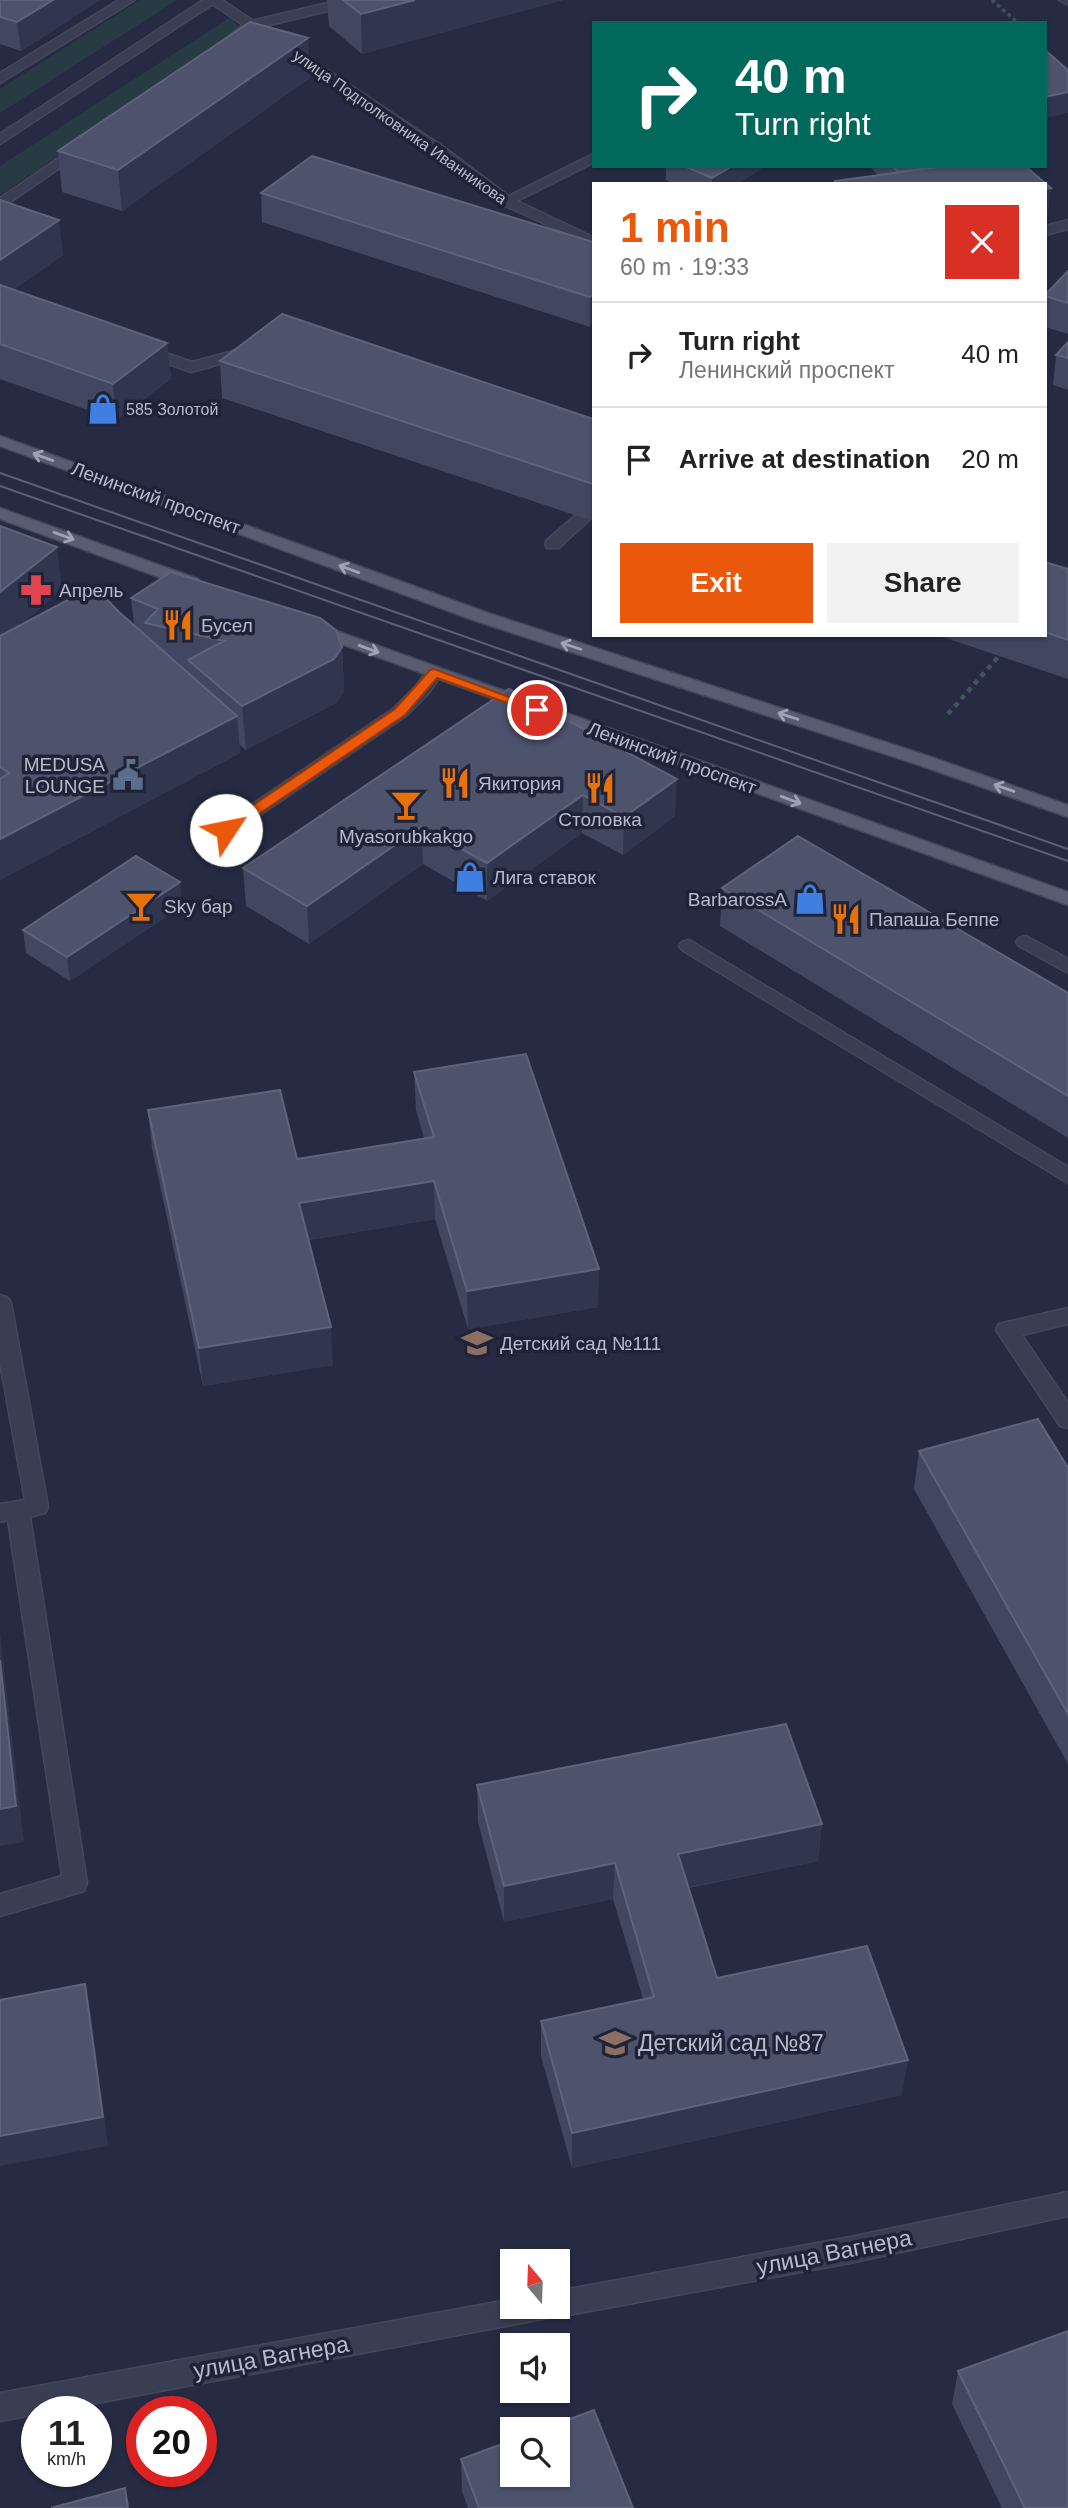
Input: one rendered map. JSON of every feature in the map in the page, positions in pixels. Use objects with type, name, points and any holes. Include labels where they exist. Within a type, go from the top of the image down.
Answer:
[{"type":"main road","name":"Ленинский проспект","points":[[0,441],[482,617],[922,760],[1068,811]]},
{"type":"main road","points":[[0,513],[204,588]]},
{"type":"main road","name":"Ленинский проспект","points":[[294,621],[1068,898]]},
{"type":"street","points":[[0,79],[128,0]]},
{"type":"street","points":[[0,141],[212,0]]},
{"type":"street","name":"улица Подполковника Иванникова","points":[[212,0],[440,151],[506,201],[592,242]]},
{"type":"street","points":[[219,48],[252,25],[356,0]]},
{"type":"street","points":[[0,205],[99,134]]},
{"type":"street","points":[[506,201],[592,158]]},
{"type":"street","points":[[1047,230],[1068,224]]},
{"type":"street","points":[[128,346],[191,367],[267,347]]},
{"type":"street","points":[[554,544],[582,518]]},
{"type":"street","points":[[226,830],[400,712],[434,673]]},
{"type":"street","points":[[1026,942],[1068,967]]},
{"type":"street","points":[[689,946],[1068,1176]]},
{"type":"street","points":[[0,1303],[37,1507],[9,1512],[75,1883],[0,1905]]},
{"type":"street","points":[[1068,1316],[1007,1330],[1068,1420]]},
{"type":"street","name":"улица Вагнера","points":[[570,2302],[850,2250],[1068,2204]]},
{"type":"street","name":"улица Вагнера","points":[[0,2407],[500,2314]]},
{"type":"path","points":[[992,0],[1015,21]]},
{"type":"path","points":[[948,715],[999,656]]},
{"type":"shaded area","points":[[140,0],[177,0],[0,113],[0,89]]},
{"type":"shaded area","points":[[229,18],[245,32],[0,195],[0,166]]},
{"type":"building","points":[[0,0],[53,0],[17,22],[0,17]]},
{"type":"building","points":[[343,0],[415,0],[361,14]]},
{"type":"building","points":[[250,22],[308,38],[118,170],[58,151]]},
{"type":"building","points":[[1047,52],[1068,70],[1068,92],[1047,97]]},
{"type":"building","points":[[312,156],[592,242],[592,295],[590,297],[261,193]]},
{"type":"building","points":[[689,168],[729,168],[712,178]]},
{"type":"building","points":[[894,168],[929,168],[898,172]]},
{"type":"building","points":[[932,168],[1027,168],[1044,182],[836,182]]},
{"type":"building","points":[[0,200],[59,220],[0,260]]},
{"type":"building","points":[[1068,271],[1068,303],[1047,297],[1047,293]]},
{"type":"building","points":[[0,285],[167,343],[113,384],[0,344]]},
{"type":"building","points":[[282,314],[592,419],[592,484],[220,361]]},
{"type":"building","points":[[1068,342],[1068,358],[1056,355]]},
{"type":"building","points":[[0,526],[57,547],[0,592]]},
{"type":"building","points":[[1047,563],[1068,569],[1068,640],[1047,633]]},
{"type":"building","points":[[171,572],[320,618],[336,630],[342,647],[334,659],[242,706],[188,660],[224,641],[145,623],[158,609],[131,598]]},
{"type":"building","points":[[94,586],[119,612],[237,716],[0,839],[0,779],[9,773],[0,767],[0,636]]},
{"type":"building","points":[[509,689],[677,779],[624,817],[583,795],[487,863],[421,827],[307,906],[243,868]]},
{"type":"building","points":[[798,836],[1068,993],[1068,1096],[722,888]]},
{"type":"building","points":[[136,856],[180,882],[67,957],[23,930]]},
{"type":"building","points":[[526,1054],[599,1269],[467,1291],[434,1181],[299,1203],[331,1327],[199,1348],[148,1110],[280,1090],[297,1159],[434,1137],[414,1072]]},
{"type":"building","points":[[1038,1419],[1068,1468],[1068,1714],[919,1451]]},
{"type":"building","points":[[0,1660],[16,1806],[0,1809]]},
{"type":"building","points":[[786,1724],[822,1824],[678,1854],[717,1978],[867,1946],[908,2060],[572,2133],[541,2021],[654,1997],[615,1863],[504,1886],[477,1785]]},
{"type":"building","points":[[85,1984],[103,2117],[0,2136],[0,2000]]},
{"type":"building","points":[[1068,2331],[1068,2508],[1025,2508],[958,2371]]},
{"type":"building","points":[[594,2410],[633,2508],[479,2508],[461,2459],[500,2445],[500,2487],[570,2487],[570,2419]]},
{"type":"building","points":[[125,2488],[128,2508],[51,2508]]},
{"type":"tram line","points":[[0,473],[1068,849]]},
{"type":"tram line","points":[[0,486],[1068,861]]},
{"type":"place","name":"585 Золотой","points":[[103,409]]},
{"type":"place","name":"Апрель","points":[[36,590]]},
{"type":"place","name":"Бусел","points":[[178,625]]},
{"type":"place","name":"MEDUSA LOUNGE","points":[[128,775]]},
{"type":"place","name":"Якитория","points":[[455,783]]},
{"type":"place","name":"Столовка","points":[[600,788]]},
{"type":"place","name":"Myasorubkakgo","points":[[406,805]]},
{"type":"place","name":"Лига ставок","points":[[470,877]]},
{"type":"place","name":"BarbarossA","points":[[810,899]]},
{"type":"place","name":"Sky бар","points":[[141,906]]},
{"type":"place","name":"Папаша Беппе","points":[[846,919]]},
{"type":"place","name":"Детский сад №111","points":[[477,1343]]},
{"type":"place","name":"Детский сад №87","points":[[615,2043]]},
{"type":"route","points":[[226,830],[400,712],[422,690],[434,673],[537,710]]}]
